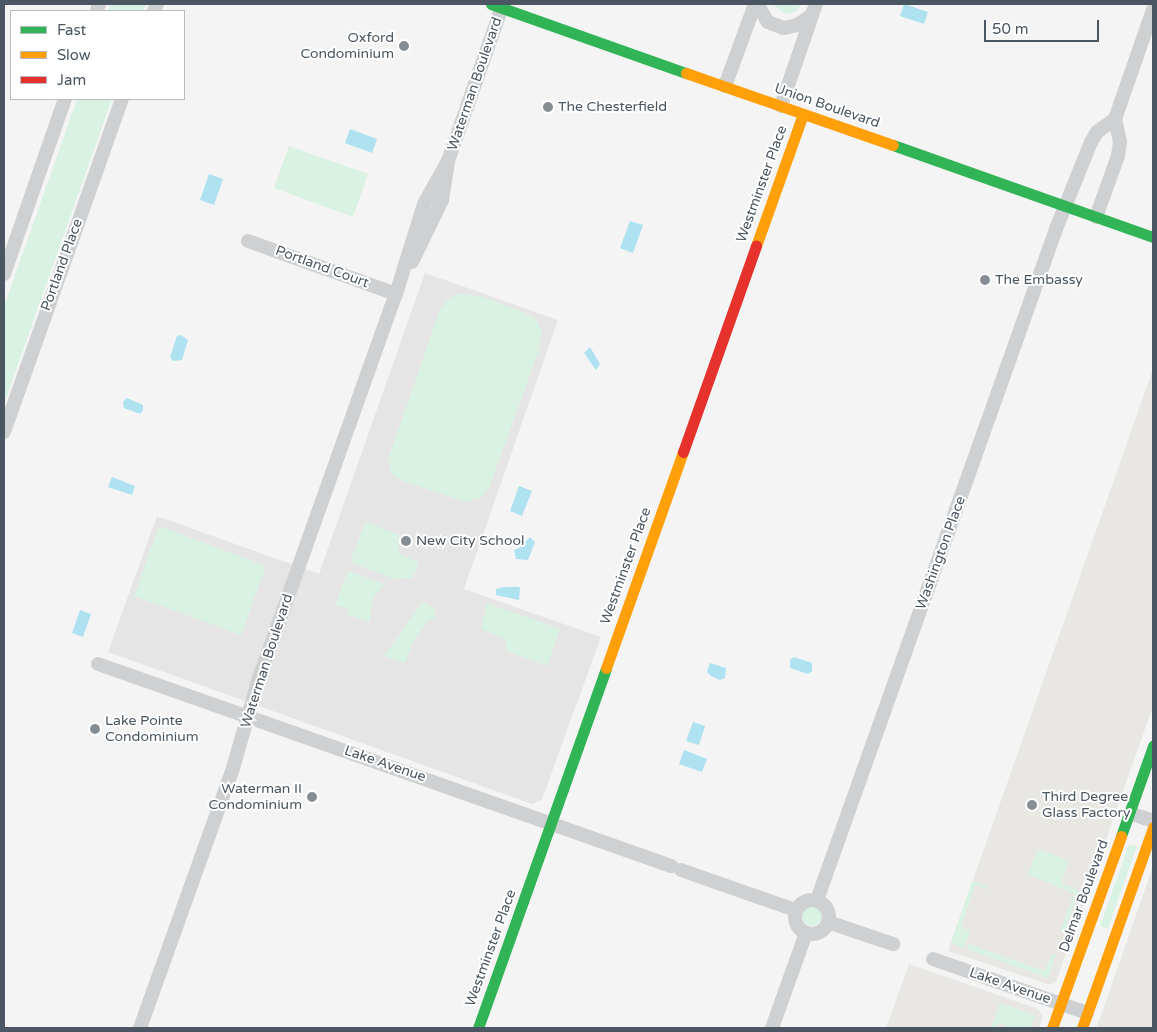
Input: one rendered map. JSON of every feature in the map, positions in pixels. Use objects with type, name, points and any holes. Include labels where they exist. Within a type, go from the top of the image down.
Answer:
[{"type":"main road","name":"Union Boulevard","points":[[497,6],[1153,237]]},
{"type":"main road","name":"Westminster Place","points":[[478,1028],[803,114]]},
{"type":"main road","name":"Delmar Boulevard","points":[[1052,1028],[1153,746]]},
{"type":"main road","points":[[1082,1028],[1153,827]]},
{"type":"street","points":[[756,4],[768,22],[784,28],[797,25],[813,10]]},
{"type":"street","points":[[726,86],[756,4]]},
{"type":"street","name":"Waterman Boulevard","points":[[140,1028],[233,768],[248,716],[396,294],[425,199],[448,161],[497,6]]},
{"type":"street","points":[[781,106],[813,10]]},
{"type":"street","points":[[1096,217],[1118,156],[1120,142],[1115,119],[1153,10]]},
{"type":"street","points":[[4,274],[65,100]]},
{"type":"street","name":"Portland Place","points":[[4,432],[122,100]]},
{"type":"street","name":"Washington Place","points":[[817,900],[1066,206],[1091,142],[1097,132],[1115,119]]},
{"type":"street","name":"Portland Court","points":[[248,241],[396,294]]},
{"type":"street","name":"Lake Avenue","points":[[98,664],[796,910]]},
{"type":"street","points":[[1129,813],[1153,821]]},
{"type":"street","points":[[817,900],[828,911],[828,922],[822,931],[806,933],[795,921],[796,910],[802,902],[817,900]]},
{"type":"street","points":[[828,922],[893,944]]},
{"type":"street","points":[[772,1028],[806,933]]},
{"type":"street","name":"Lake Avenue","points":[[933,958],[1087,1013]]},
{"type":"shaded area","name":"New City School","points":[[425,273],[558,320],[464,589],[601,637],[542,799],[532,804],[108,652],[157,516],[319,574]]},
{"type":"shaded area","points":[[1153,369],[1153,706],[1056,982],[1050,985],[948,951]]},
{"type":"shaded area","points":[[1153,866],[1153,1028],[1096,1028],[1105,1004]]},
{"type":"shaded area","points":[[909,964],[1038,1009],[1043,1016],[1039,1028],[886,1028]]},
{"type":"green space","points":[[111,4],[146,4],[143,10],[108,10]]},
{"type":"green space","points":[[772,4],[802,4],[795,12],[785,14]]},
{"type":"green space","points":[[77,100],[112,100],[4,404],[4,307]]},
{"type":"green space","points":[[289,146],[368,174],[353,217],[274,188]]},
{"type":"green space","points":[[457,294],[480,296],[523,312],[536,319],[542,333],[539,350],[489,488],[480,498],[466,502],[398,479],[391,472],[388,460],[439,312],[447,300]]},
{"type":"green space","points":[[365,522],[398,534],[402,539],[398,548],[401,555],[419,562],[413,578],[394,579],[350,562]]},
{"type":"green space","points":[[159,526],[266,566],[241,635],[134,596]]},
{"type":"green space","points":[[348,571],[385,584],[374,597],[369,622],[347,614],[349,609],[335,605]]},
{"type":"green space","points":[[423,601],[436,611],[433,620],[429,619],[412,643],[405,663],[384,656]]},
{"type":"green space","points":[[487,603],[560,629],[547,666],[507,651],[505,639],[481,629]]},
{"type":"green space","points":[[1129,844],[1137,846],[1108,929],[1100,926]]},
{"type":"green space","points":[[1038,849],[1069,861],[1061,883],[1079,890],[1064,933],[1061,929],[1074,894],[1028,874]]},
{"type":"green space","points":[[972,881],[988,886],[987,889],[975,885],[961,927],[970,931],[964,948],[951,943]]},
{"type":"green space","points":[[812,906],[819,909],[822,916],[819,923],[812,926],[805,923],[802,916],[805,909]]},
{"type":"green space","points":[[968,944],[1045,971],[1051,955],[1056,954],[1048,978],[967,949]]},
{"type":"green space","points":[[1000,1003],[1035,1015],[1031,1028],[1012,1028],[999,1023],[997,1028],[991,1028]]},
{"type":"water","points":[[904,4],[928,12],[924,24],[900,16]]},
{"type":"water","points":[[350,129],[377,139],[372,153],[345,143]]},
{"type":"water","points":[[209,174],[223,179],[214,205],[200,200]]},
{"type":"water","points":[[630,221],[643,225],[633,253],[620,248]]},
{"type":"water","points":[[181,335],[188,340],[182,360],[173,361],[170,357],[177,336]]},
{"type":"water","points":[[590,347],[600,364],[596,370],[584,353]]},
{"type":"water","points":[[127,398],[143,405],[143,411],[140,414],[124,408],[123,402]]},
{"type":"water","points":[[112,477],[135,486],[132,495],[108,487]]},
{"type":"water","points":[[519,486],[532,491],[522,516],[510,511]]},
{"type":"water","points":[[530,537],[535,542],[528,560],[516,559],[514,550],[521,547]]},
{"type":"water","points":[[520,587],[519,600],[496,595],[496,589]]},
{"type":"water","points":[[80,610],[91,614],[83,637],[72,633]]},
{"type":"water","points":[[794,657],[812,663],[812,671],[808,674],[790,668],[790,660]]},
{"type":"water","points":[[710,663],[726,668],[725,678],[720,680],[707,672]]},
{"type":"water","points":[[693,722],[705,726],[699,745],[686,741]]},
{"type":"water","points":[[684,750],[707,759],[702,772],[679,764]]},
{"type":"traffic: fast","points":[[491,4],[686,73]]},
{"type":"traffic: fast","points":[[893,145],[1153,237]]},
{"type":"traffic: fast","points":[[478,1028],[606,668]]},
{"type":"traffic: fast","points":[[1121,836],[1153,746]]},
{"type":"traffic: slow","points":[[686,73],[893,145]]},
{"type":"traffic: slow","points":[[756,246],[803,114]]},
{"type":"traffic: slow","points":[[606,668],[683,452]]},
{"type":"traffic: slow","points":[[1082,1028],[1153,827]]},
{"type":"traffic: slow","points":[[1052,1028],[1121,836]]},
{"type":"traffic: jam","points":[[683,452],[756,246]]},
{"type":"place","name":"Oxford Condominium","points":[[404,46]]},
{"type":"place","name":"The Chesterfield","points":[[548,107]]},
{"type":"place","name":"The Embassy","points":[[985,280]]},
{"type":"place","name":"New City School","points":[[406,541]]},
{"type":"place","name":"Lake Pointe Condominium","points":[[95,729]]},
{"type":"place","name":"Waterman II Condominium","points":[[312,797]]},
{"type":"place","name":"Third Degree Glass Factory","points":[[1032,805]]}]
